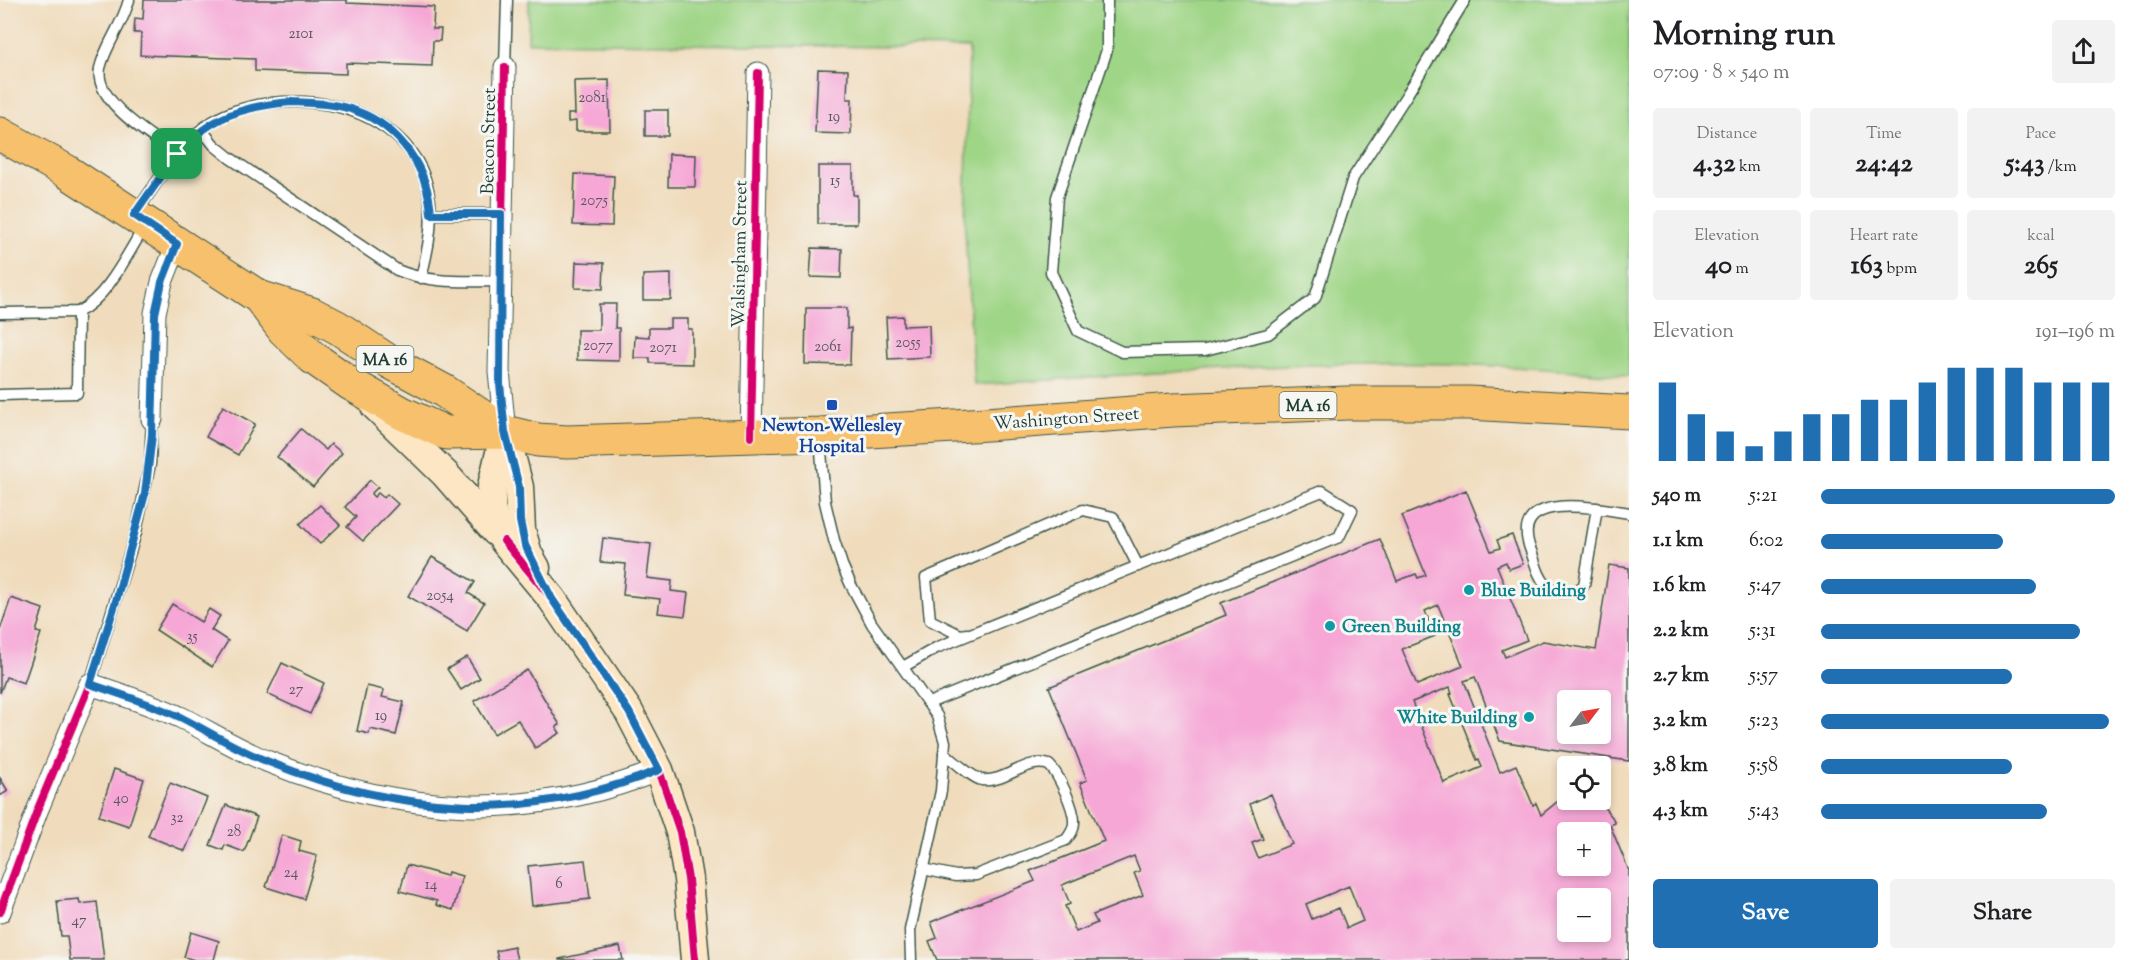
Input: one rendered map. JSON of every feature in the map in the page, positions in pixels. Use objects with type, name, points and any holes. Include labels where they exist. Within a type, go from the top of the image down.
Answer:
[{"type":"main road","name":"Washington Street","points":[[0,134],[66,171],[259,297],[299,309],[337,327],[390,362],[444,391],[505,432]]},
{"type":"main road","name":"Washington Street","points":[[259,297],[284,330],[307,353],[351,384],[402,413],[446,433],[505,432],[555,442],[751,437],[987,424],[1173,410],[1347,403],[1469,403],[1629,412]]},
{"type":"main road","points":[[351,384],[429,457],[504,542]]},
{"type":"main road","name":"Beacon Street","points":[[505,432],[492,486],[490,506],[494,522],[504,542],[552,599],[629,712],[659,770],[680,832],[689,888],[695,960]]},
{"type":"main road","name":"Beacon Street","points":[[505,432],[519,487],[520,521],[525,545],[552,599]]},
{"type":"street","name":"Beacon Street","points":[[505,67],[499,371],[505,432]]},
{"type":"street","name":"Walsingham Street","points":[[751,437],[758,73]]},
{"type":"street","points":[[152,419],[155,314],[162,282],[177,244]]},
{"type":"street","points":[[0,912],[34,819],[90,684],[164,710],[229,745],[269,762],[344,788],[409,802],[472,806],[564,800],[625,784],[659,770]]},
{"type":"lane","points":[[129,0],[100,69],[102,85],[118,109],[177,154]]},
{"type":"lane","points":[[505,67],[507,0]]},
{"type":"lane","points":[[1107,0],[1107,50],[1057,197],[1051,272],[1078,331],[1122,352],[1205,350],[1268,334],[1315,298],[1353,178],[1465,0]]},
{"type":"lane","points":[[0,313],[78,312],[96,301],[177,154],[214,121],[239,110],[272,103],[317,103],[356,111],[381,124],[404,144],[413,156],[426,184],[431,214],[429,247],[421,278]]},
{"type":"lane","points":[[202,130],[214,145],[230,158],[397,270],[421,278],[445,281],[500,281]]},
{"type":"lane","points":[[431,214],[501,214]]},
{"type":"lane","points":[[0,395],[77,393],[78,312]]},
{"type":"lane","points":[[90,684],[141,513],[150,464],[152,419]]},
{"type":"lane","points":[[820,434],[825,502],[842,565],[872,624],[929,703],[942,729],[945,742],[941,791],[910,930],[911,960]]},
{"type":"lane","points":[[903,667],[936,648],[1322,491],[1352,510],[1339,537],[929,703]]},
{"type":"lane","points":[[1597,508],[1584,585],[1574,591],[1553,590],[1543,580],[1529,547],[1526,533],[1529,520],[1541,512],[1571,505],[1597,508],[1629,513]]},
{"type":"lane","points":[[970,634],[960,635],[930,620],[926,578],[1083,510],[1113,517],[1138,566]]},
{"type":"lane","points":[[923,869],[956,876],[986,873],[1065,840],[1074,829],[1074,816],[1057,776],[1049,765],[1037,763],[1004,776],[982,780],[944,753]]},
{"type":"green space","points":[[529,0],[1629,0],[1629,376],[1496,366],[1392,364],[1213,370],[974,385],[965,229],[969,48],[528,42]]},
{"type":"building","points":[[144,0],[347,0],[347,3],[434,7],[433,29],[441,29],[440,41],[433,41],[432,66],[346,63],[346,74],[255,71],[255,59],[140,55],[141,33],[134,33],[135,18],[143,19]]},
{"type":"building","points":[[818,69],[848,70],[847,99],[852,99],[851,134],[815,133]]},
{"type":"building","points":[[609,80],[610,131],[576,131],[576,121],[568,122],[568,114],[575,114],[574,81]]},
{"type":"building","points":[[645,110],[668,110],[668,136],[645,136]]},
{"type":"building","points":[[669,154],[696,155],[695,187],[668,187]]},
{"type":"building","points":[[818,166],[853,166],[853,195],[857,195],[857,224],[818,224]]},
{"type":"building","points":[[575,174],[614,176],[612,226],[573,225]]},
{"type":"building","points":[[812,248],[842,249],[841,278],[810,277]]},
{"type":"building","points":[[576,262],[604,263],[603,289],[575,288]]},
{"type":"building","points":[[671,274],[671,300],[643,300],[643,275]]},
{"type":"building","points":[[599,304],[616,304],[615,328],[619,328],[619,361],[577,360],[577,330],[599,330]]},
{"type":"building","points":[[806,308],[847,308],[847,329],[851,328],[850,365],[805,364]]},
{"type":"building","points":[[903,316],[903,326],[929,325],[930,357],[888,359],[886,317]]},
{"type":"building","points":[[670,319],[688,319],[688,329],[692,329],[692,364],[650,363],[650,358],[634,358],[635,336],[649,337],[649,328],[670,328]]},
{"type":"building","points":[[223,406],[255,424],[238,455],[206,437]]},
{"type":"building","points":[[301,429],[326,450],[331,444],[342,453],[313,487],[277,457]]},
{"type":"building","points":[[370,480],[378,487],[371,494],[374,497],[378,493],[384,498],[387,494],[398,504],[363,541],[347,527],[356,517],[345,507]]},
{"type":"building","points":[[1466,490],[1491,551],[1500,548],[1497,540],[1512,535],[1523,564],[1509,569],[1506,562],[1497,566],[1527,640],[1502,650],[1505,657],[1543,641],[1596,650],[1609,565],[1629,568],[1629,761],[1611,758],[1611,756],[1597,756],[1500,741],[1475,677],[1464,681],[1500,772],[1516,765],[1533,805],[1536,803],[1541,815],[1557,802],[1557,810],[1606,810],[1612,817],[1615,823],[1611,825],[1611,822],[1557,822],[1557,876],[1611,876],[1611,827],[1629,871],[1629,960],[937,960],[929,941],[937,938],[931,922],[1035,881],[1030,871],[1104,841],[1080,783],[1087,780],[1049,687],[1226,615],[1221,603],[1380,539],[1397,581],[1416,574],[1418,578],[1426,575],[1402,516]],"holes":[[[1438,605],[1463,666],[1417,685],[1402,649],[1435,636],[1425,611]],[[1450,687],[1452,693],[1450,694],[1482,767],[1444,783],[1412,702]],[[1271,794],[1292,844],[1258,858],[1252,843],[1263,839],[1250,804]],[[1134,856],[1140,871],[1134,873],[1143,895],[1093,915],[1097,923],[1076,932],[1065,906],[1070,904],[1062,885]],[[1349,886],[1363,921],[1347,928],[1339,908],[1312,919],[1306,904]]]},
{"type":"building","points":[[320,505],[340,525],[320,544],[300,524]]},
{"type":"building","points":[[603,538],[651,544],[647,578],[672,581],[671,591],[688,593],[685,616],[658,613],[660,599],[623,595],[626,564],[600,562]]},
{"type":"building","points":[[432,557],[475,582],[468,593],[484,603],[467,631],[408,596]]},
{"type":"building","points":[[11,598],[43,609],[36,632],[41,633],[24,683],[6,677],[0,693],[0,630]]},
{"type":"building","points":[[172,604],[201,622],[209,609],[220,616],[211,630],[228,641],[212,667],[156,630]]},
{"type":"building","points":[[467,657],[480,678],[461,690],[447,669]]},
{"type":"building","points":[[282,663],[324,683],[310,714],[267,694]]},
{"type":"building","points":[[527,670],[560,725],[556,727],[560,733],[535,748],[518,720],[494,734],[474,701]]},
{"type":"building","points":[[367,686],[384,690],[382,697],[404,702],[396,735],[370,729],[369,734],[357,731]]},
{"type":"building","points":[[114,769],[144,779],[129,826],[99,816]]},
{"type":"building","points":[[0,778],[8,791],[0,796]]},
{"type":"building","points":[[170,783],[207,798],[185,851],[148,836]]},
{"type":"building","points":[[226,805],[257,817],[244,852],[225,845],[223,850],[210,845]]},
{"type":"building","points":[[282,835],[301,841],[299,851],[317,856],[304,899],[266,887]]},
{"type":"building","points":[[585,860],[590,899],[532,906],[528,866]]},
{"type":"building","points":[[407,865],[447,876],[448,872],[462,876],[453,910],[436,905],[437,901],[400,891]]},
{"type":"building","points":[[79,899],[80,904],[97,902],[104,960],[70,960],[67,936],[61,936],[57,901]]},
{"type":"building","points":[[191,932],[219,941],[214,960],[195,960],[184,957]]},
{"type":"building","points":[[620,946],[623,960],[559,960],[559,959]]},
{"type":"building","points":[[514,947],[517,960],[498,960],[496,951]]},
{"type":"cycle path","points":[[505,67],[499,371],[505,432]]},
{"type":"cycle path","points":[[751,437],[758,73]]},
{"type":"cycle path","points":[[504,541],[552,599],[629,712],[659,770],[680,832],[688,879],[695,960]]},
{"type":"cycle path","points":[[0,912],[37,811],[90,684],[147,703],[269,762],[318,780],[367,793],[415,802],[464,806],[512,805],[561,799],[610,787],[659,770]]},
{"type":"place","name":"Newton-Wellesley Hospital","points":[[832,405]]},
{"type":"place","name":"Blue Building","points":[[1469,590]]},
{"type":"place","name":"Green Building","points":[[1330,626]]},
{"type":"place","name":"White Building","points":[[1529,717]]},
{"type":"route","points":[[291,102],[340,106],[356,111],[381,124],[404,144],[413,156],[426,184],[431,214],[501,214],[500,397],[505,432],[519,487],[520,521],[525,545],[552,599],[629,712],[659,770],[625,784],[564,800],[490,806],[409,802],[360,792],[312,778],[229,745],[164,710],[90,684],[136,532],[145,494],[152,435],[155,314],[162,282],[177,244],[134,215],[177,154],[214,121],[239,110],[272,103],[291,102]]}]
